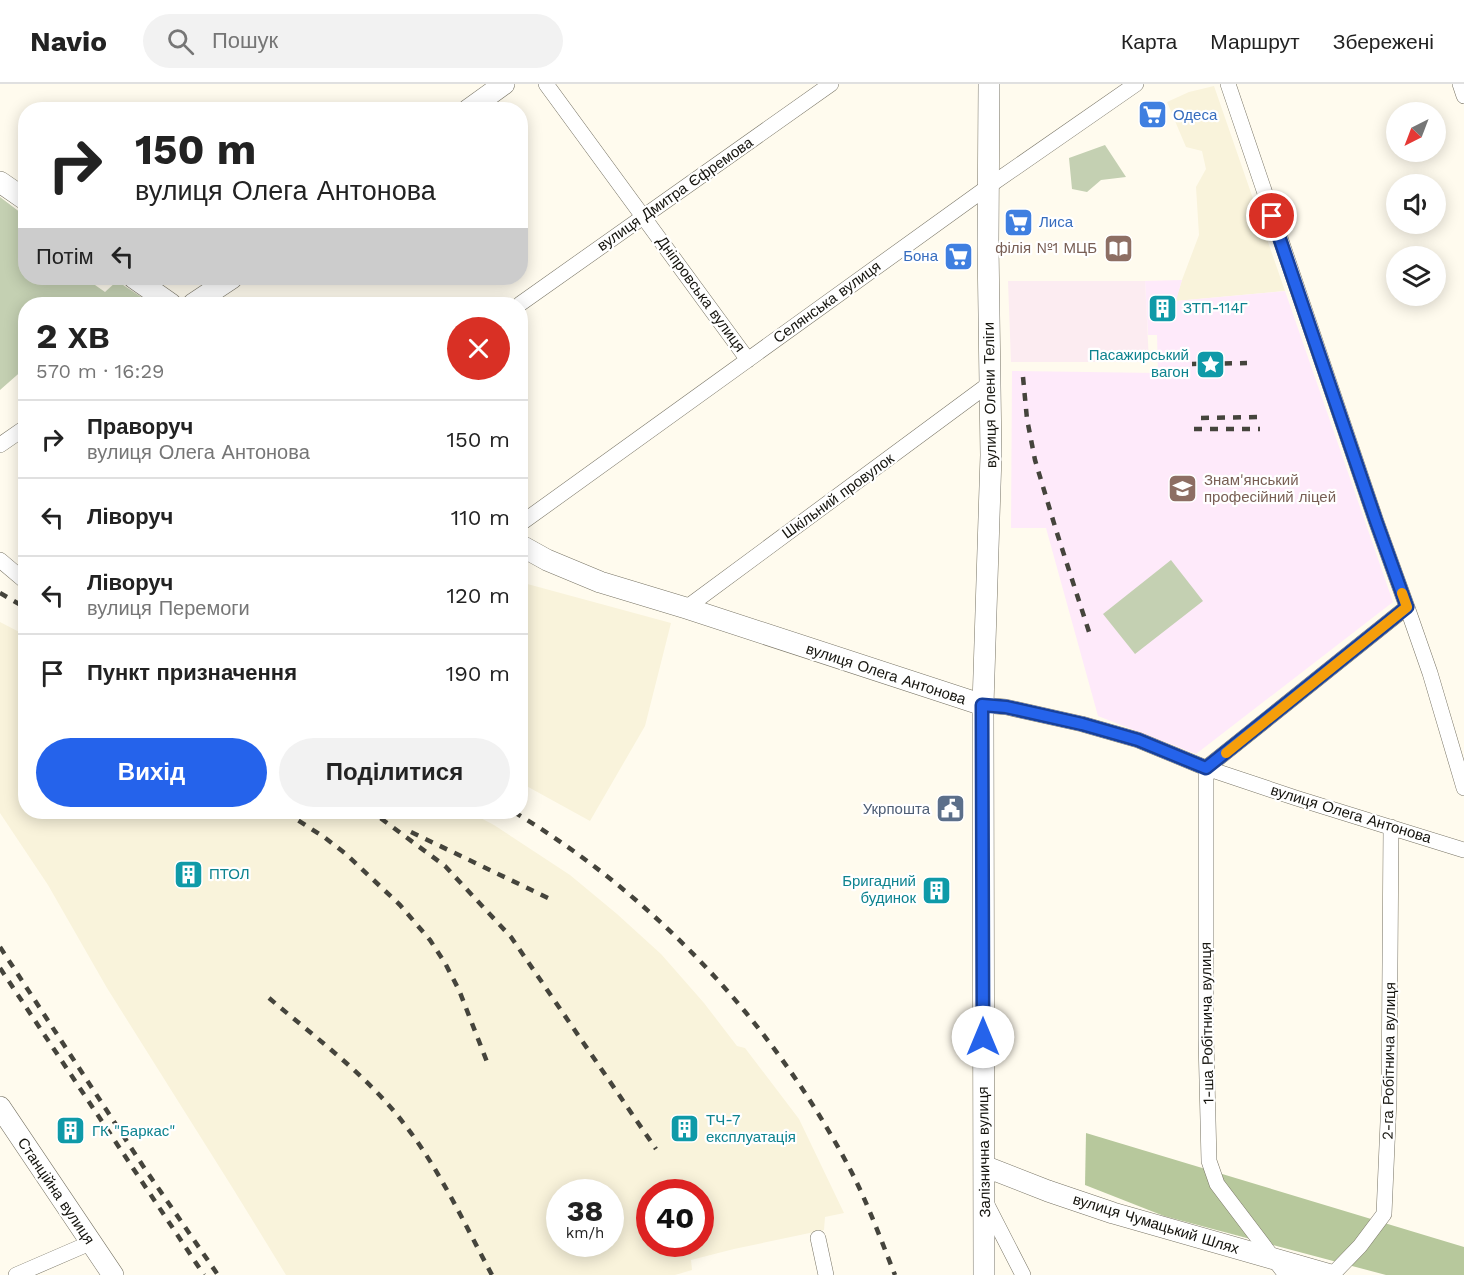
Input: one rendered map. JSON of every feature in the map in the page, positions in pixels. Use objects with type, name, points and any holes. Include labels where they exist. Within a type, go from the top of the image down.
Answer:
[{"type":"street","points":[[479,102],[504,84]]},
{"type":"street","name":"Дніпровська вулиця","points":[[546,84],[748,360]]},
{"type":"street","name":"вулиця Дмитра Єфремова","points":[[528,298],[831,84]]},
{"type":"street","name":"вулиця Олени Теліги","points":[[982,705],[991,455],[989,84]]},
{"type":"street","name":"Селянська вулиця","points":[[528,518],[989,186],[1136,84]]},
{"type":"street","points":[[1228,84],[1430,673],[1464,788]]},
{"type":"street","points":[[1461,84],[1464,96]]},
{"type":"street","points":[[0,182],[18,194]]},
{"type":"street","points":[[144,285],[161,297]]},
{"type":"street","points":[[204,297],[222,285]]},
{"type":"street","name":"Шкільний провулок","points":[[686,608],[989,384]]},
{"type":"street","points":[[0,445],[18,433]]},
{"type":"street","name":"вулиця Олега Антонова","points":[[528,549],[569,570],[600,582],[982,705],[1006,707],[1082,724],[1138,740],[1206,768],[1464,850]]},
{"type":"street","points":[[0,560],[18,575]]},
{"type":"street","points":[[1206,768],[1407,607]]},
{"type":"street","name":"Залізнична вулиця","points":[[982,705],[984,1275]]},
{"type":"street","name":"1-ша Робітнича вулиця","points":[[1206,768],[1206,1039],[1209,1161],[1217,1184],[1279,1267]]},
{"type":"street","name":"2-га Робітнича вулиця","points":[[1332,1275],[1360,1246],[1384,1214],[1389,1099],[1392,827]]},
{"type":"street","name":"Станційна вулиця","points":[[0,1107],[113,1275]]},
{"type":"street","name":"вулиця Чумацький Шлях","points":[[984,1166],[1048,1191],[1279,1267],[1332,1275]]},
{"type":"street","points":[[985,1201],[1023,1275]]},
{"type":"street","points":[[818,1238],[826,1275]]},
{"type":"street","points":[[16,1275],[90,1243]]},
{"type":"shaded area","points":[[1214,86],[1285,291],[1175,301],[1199,235],[1196,187],[1206,169],[1202,151],[1186,147],[1167,102],[1189,92]]},
{"type":"shaded area","name":"Знам'янський професійний ліцей","points":[[1182,280],[1176,301],[1285,291],[1393,602],[1196,754],[1098,716],[1046,528],[1011,528],[1012,371],[1158,373],[1157,335],[1148,335],[1145,281]]},
{"type":"shaded area","points":[[1008,281],[1145,281],[1149,362],[1011,362]]},
{"type":"shaded area","points":[[528,584],[671,623],[645,726],[590,821],[528,787]]},
{"type":"shaded area","points":[[0,622],[18,631],[18,819],[482,819],[570,875],[661,954],[704,1003],[737,1046],[745,1048],[799,1119],[844,1213],[825,1217],[824,1230],[714,1254],[714,1179],[636,1179],[636,1257],[703,1257],[691,1260],[692,1270],[675,1275],[286,1275],[107,988],[48,885],[0,813]]},
{"type":"green space","points":[[1105,145],[1126,177],[1101,180],[1087,192],[1072,189],[1069,158]]},
{"type":"green space","points":[[0,197],[18,211],[18,285],[95,285],[105,292],[113,285],[123,285],[141,297],[18,297],[18,374],[0,390]]},
{"type":"green space","points":[[1171,560],[1203,601],[1135,654],[1103,614]]},
{"type":"green space","points":[[1086,1133],[1464,1247],[1464,1275],[1386,1275],[1164,1216],[1085,1185]]},
{"type":"railway","points":[[1192,364],[1247,363]]},
{"type":"railway","points":[[1023,377],[1027,419],[1035,460],[1091,638]]},
{"type":"railway","points":[[1201,418],[1258,417]]},
{"type":"railway","points":[[1194,429],[1260,429]]},
{"type":"railway","points":[[0,593],[18,603]]},
{"type":"railway","points":[[296,819],[346,854],[400,905],[430,940],[459,990],[489,1067]]},
{"type":"railway","points":[[382,819],[445,866],[511,937],[656,1149]]},
{"type":"railway","points":[[525,819],[616,883],[663,924],[707,968],[748,1015],[786,1065],[820,1117],[851,1171],[895,1275]]},
{"type":"railway","points":[[411,832],[548,898]]},
{"type":"railway","points":[[0,947],[143,1166],[218,1275]]},
{"type":"railway","points":[[0,968],[204,1275]]},
{"type":"railway","points":[[269,998],[358,1074],[405,1125],[441,1179],[492,1275]]},
{"type":"slow traffic","points":[[1226,753],[1407,607],[1402,593]]},
{"type":"place","name":"Одеса","points":[[1152,115]]},
{"type":"place","name":"Лиса","points":[[1018,222]]},
{"type":"place","name":"філія №1 МЦБ","points":[[1118,248]]},
{"type":"place","name":"Бона","points":[[959,256]]},
{"type":"place","name":"ЗТП-114Г","points":[[1162,308]]},
{"type":"place","name":"Пасажирський вагон","points":[[1210,364]]},
{"type":"place","name":"Знам'янський професійний ліцей","points":[[1183,489]]},
{"type":"place","name":"Укрпошта","points":[[951,809]]},
{"type":"place","name":"ПТОЛ","points":[[188,874]]},
{"type":"place","name":"Бригадний будинок","points":[[937,890]]},
{"type":"place","name":"ТЧ-7 експлуатація","points":[[685,1129]]},
{"type":"place","name":"ГК \"Баркас\"","points":[[71,1131]]},
{"type":"route","points":[[983,1037],[982,705],[1006,707],[1082,724],[1138,740],[1206,768],[1407,607],[1272,216]]}]
